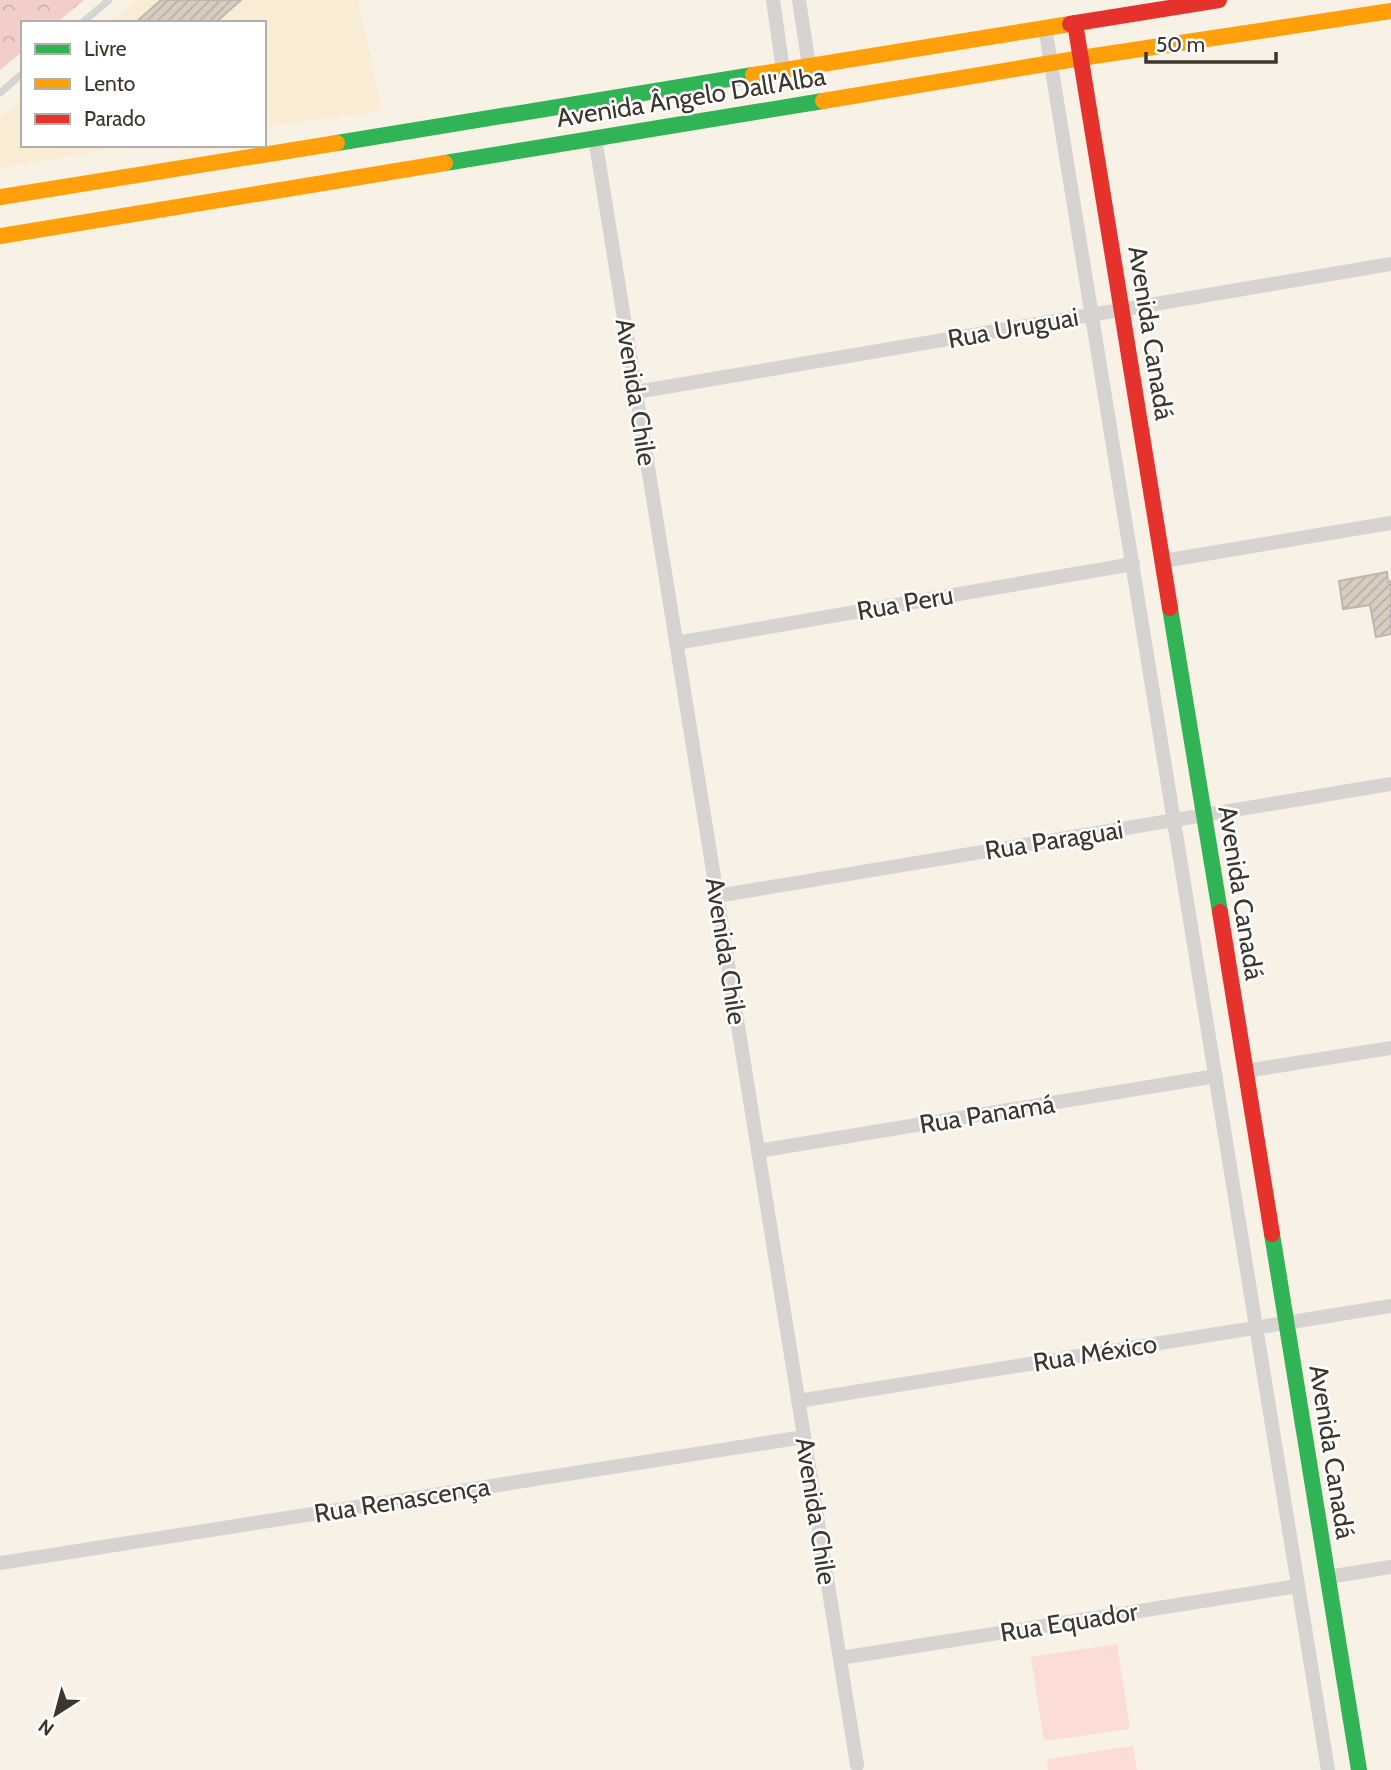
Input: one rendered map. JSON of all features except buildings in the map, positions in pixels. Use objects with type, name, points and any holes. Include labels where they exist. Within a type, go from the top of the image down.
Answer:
[{"type":"main road","name":"Avenida Ângelo Dall'Alba","points":[[0,197],[1219,0]]},
{"type":"main road","name":"Avenida Ângelo Dall'Alba","points":[[0,236],[1052,62],[1391,11]]},
{"type":"main road","name":"Avenida Canadá","points":[[1075,23],[1359,1770]]},
{"type":"street","points":[[773,0],[783,70]]},
{"type":"street","points":[[799,0],[809,66]]},
{"type":"street","name":"Avenida Canadá","points":[[1045,27],[1328,1770]]},
{"type":"street","name":"Avenida Chile","points":[[595,138],[857,1765]]},
{"type":"street","name":"Rua Uruguai","points":[[636,392],[1391,264]]},
{"type":"street","points":[[1163,561],[1391,523]]},
{"type":"street","name":"Rua Peru","points":[[676,643],[1133,564]]},
{"type":"street","name":"Rua Paraguai","points":[[717,896],[1391,784]]},
{"type":"street","points":[[1246,1071],[1391,1048]]},
{"type":"street","name":"Rua Panamá","points":[[758,1151],[1216,1076]]},
{"type":"street","name":"Rua México","points":[[798,1401],[1391,1306]]},
{"type":"street","name":"Rua Renascença","points":[[0,1563],[804,1437]]},
{"type":"street","points":[[1328,1577],[1391,1567]]},
{"type":"street","name":"Rua Equador","points":[[840,1658],[1298,1586]]},
{"type":"lane","points":[[84,21],[108,0]]},
{"type":"lane","points":[[0,93],[21,76]]},
{"type":"shaded area","points":[[135,0],[358,0],[382,111],[266,127],[266,21],[111,21]]},
{"type":"shaded area","points":[[21,100],[21,147],[122,147],[0,168],[0,118]]},
{"type":"shaded area","points":[[1117,1644],[1130,1729],[1044,1741],[1031,1657]]},
{"type":"shaded area","points":[[1133,1746],[1137,1770],[1048,1770],[1047,1759]]},
{"type":"green space","points":[[0,0],[84,0],[58,21],[21,21],[21,53],[0,70]]},
{"type":"traffic: fast","points":[[337,143],[753,75]]},
{"type":"traffic: fast","points":[[445,163],[823,101]]},
{"type":"traffic: fast","points":[[1170,608],[1220,912]]},
{"type":"traffic: fast","points":[[1272,1234],[1359,1770]]},
{"type":"traffic: slow","points":[[823,101],[1391,11]]},
{"type":"traffic: slow","points":[[753,75],[1070,24]]},
{"type":"traffic: slow","points":[[0,197],[337,143]]},
{"type":"traffic: slow","points":[[0,236],[445,163]]},
{"type":"traffic: jam","points":[[1070,24],[1219,0]]},
{"type":"traffic: jam","points":[[1075,23],[1170,608]]},
{"type":"traffic: jam","points":[[1220,912],[1272,1234]]}]
